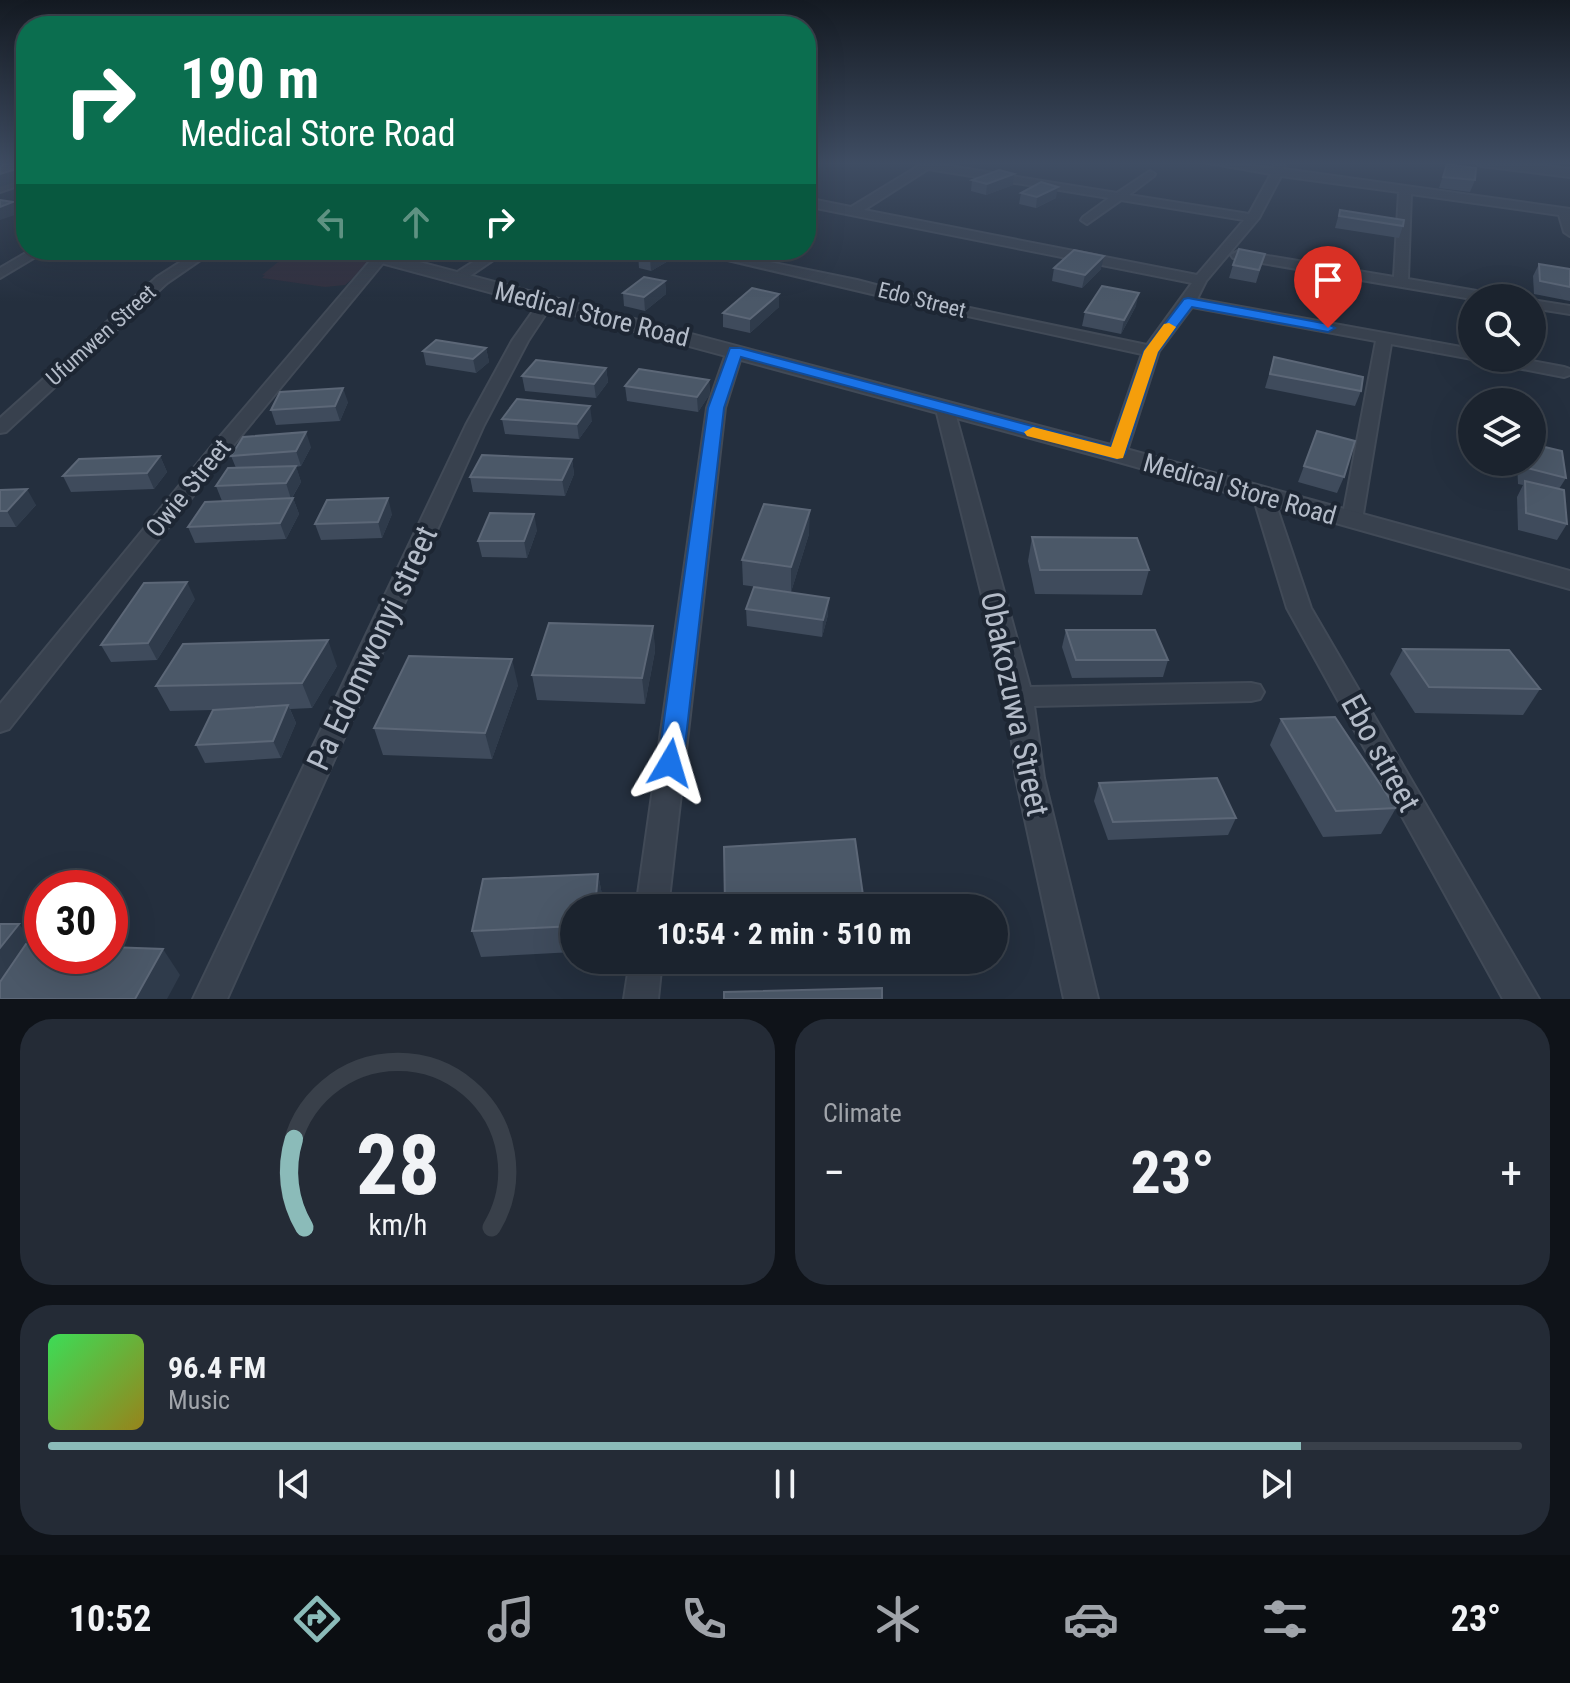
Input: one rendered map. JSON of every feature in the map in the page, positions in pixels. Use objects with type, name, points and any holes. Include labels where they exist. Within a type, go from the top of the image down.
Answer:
[{"type":"street","points":[[841,209],[1200,280]]},
{"type":"street","points":[[854,211],[858,209]]},
{"type":"street","points":[[1087,220],[1103,209]]},
{"type":"street","points":[[1194,209],[1253,218]]},
{"type":"street","points":[[1117,454],[1151,351],[1188,302],[1200,280],[1258,209]]},
{"type":"street","points":[[1401,283],[1404,209]]},
{"type":"street","points":[[1538,209],[1568,213],[1570,232]]},
{"type":"street","points":[[1224,252],[1458,292]]},
{"type":"street","points":[[0,274],[23,260]]},
{"type":"street","name":"Ufumwen Street","points":[[0,428],[162,280],[193,260]]},
{"type":"street","name":"Owie Street","points":[[0,722],[219,450],[378,260]]},
{"type":"street","name":"Medical Store Road","points":[[391,260],[1117,454],[1570,580]]},
{"type":"street","points":[[456,279],[485,260]]},
{"type":"street","name":"Edo Street","points":[[741,260],[1151,351]]},
{"type":"street","points":[[1188,302],[1458,351]]},
{"type":"street","name":"Pa Edomwonyi street","points":[[210,999],[475,425],[520,341],[546,303]]},
{"type":"street","points":[[1546,306],[1570,310]]},
{"type":"street","points":[[1352,520],[1384,338]]},
{"type":"street","points":[[654,894],[716,408],[735,351]]},
{"type":"street","points":[[1546,369],[1564,372]]},
{"type":"street","name":"Obakozuwa Street","points":[[945,409],[1020,697],[1030,778],[1081,999]]},
{"type":"street","name":"Ebo street","points":[[1263,496],[1299,608],[1522,999]]},
{"type":"street","points":[[1020,697],[1251,692]]},
{"type":"street","points":[[641,999],[644,974]]},
{"type":"shaded area","points":[[281,260],[374,261],[345,285],[325,287],[262,278],[265,275],[262,275]]},
{"type":"building","points":[[1340,210],[1404,220],[1403,226],[1339,216]]},
{"type":"building","points":[[1239,249],[1265,254],[1259,270],[1233,265]]},
{"type":"building","points":[[1074,250],[1104,256],[1085,275],[1054,268]]},
{"type":"building","points":[[1539,264],[1570,269],[1570,287],[1540,281]]},
{"type":"building","points":[[644,277],[665,281],[644,297],[623,293]]},
{"type":"building","points":[[1102,286],[1139,293],[1124,320],[1085,312]]},
{"type":"building","points":[[752,288],[779,294],[750,319],[723,313]]},
{"type":"building","points":[[436,340],[486,348],[473,359],[423,351]]},
{"type":"building","points":[[1274,357],[1363,377],[1361,391],[1270,374]]},
{"type":"building","points":[[536,360],[606,368],[594,384],[522,376]]},
{"type":"building","points":[[639,369],[709,380],[697,397],[625,386]]},
{"type":"building","points":[[343,388],[335,406],[271,410],[280,392]]},
{"type":"building","points":[[517,399],[590,406],[577,424],[502,419]]},
{"type":"building","points":[[1317,431],[1355,441],[1344,477],[1304,466]]},
{"type":"building","points":[[306,432],[296,451],[231,456],[243,437]]},
{"type":"building","points":[[1546,447],[1562,451],[1566,478],[1546,473]]},
{"type":"building","points":[[482,455],[572,459],[562,480],[470,477]]},
{"type":"building","points":[[160,456],[147,473],[63,476],[79,459]]},
{"type":"building","points":[[296,466],[286,483],[216,486],[228,468]]},
{"type":"building","points":[[1525,481],[1564,490],[1567,524],[1526,513]]},
{"type":"building","points":[[27,489],[7,511],[0,511],[0,490]]},
{"type":"building","points":[[293,498],[280,523],[188,527],[205,502]]},
{"type":"building","points":[[388,498],[378,522],[315,524],[327,500]]},
{"type":"building","points":[[764,504],[810,510],[791,567],[742,560]]},
{"type":"building","points":[[490,513],[534,514],[524,541],[478,541]]},
{"type":"building","points":[[1032,537],[1137,538],[1149,570],[1040,570]]},
{"type":"building","points":[[187,582],[148,643],[101,645],[144,583]]},
{"type":"building","points":[[754,587],[829,598],[823,620],[746,609]]},
{"type":"building","points":[[549,623],[653,626],[642,678],[532,675]]},
{"type":"building","points":[[1066,630],[1155,630],[1168,660],[1076,660]]},
{"type":"building","points":[[328,640],[302,683],[156,686],[183,644]]},
{"type":"building","points":[[1403,649],[1509,650],[1540,689],[1429,687]]},
{"type":"building","points":[[409,656],[512,659],[485,733],[374,728]]},
{"type":"building","points":[[288,705],[273,741],[196,745],[213,710]]},
{"type":"building","points":[[1335,717],[1396,808],[1336,811],[1281,719]]},
{"type":"building","points":[[1217,778],[1236,818],[1113,822],[1099,783]]},
{"type":"building","points":[[855,839],[863,894],[725,894],[724,847]]},
{"type":"building","points":[[598,874],[596,894],[560,894],[560,927],[472,931],[483,879]]},
{"type":"building","points":[[0,924],[19,924],[0,948]]},
{"type":"building","points":[[24,947],[24,974],[128,974],[128,948],[163,949],[135,999],[0,999],[0,982]]},
{"type":"building","points":[[882,988],[882,999],[724,999],[724,992]]},
{"type":"slow traffic","points":[[1033,432],[1117,454],[1151,351],[1169,327]]},
{"type":"route","points":[[670,763],[716,408],[735,351],[1117,454],[1151,351],[1188,302],[1328,328]]}]
